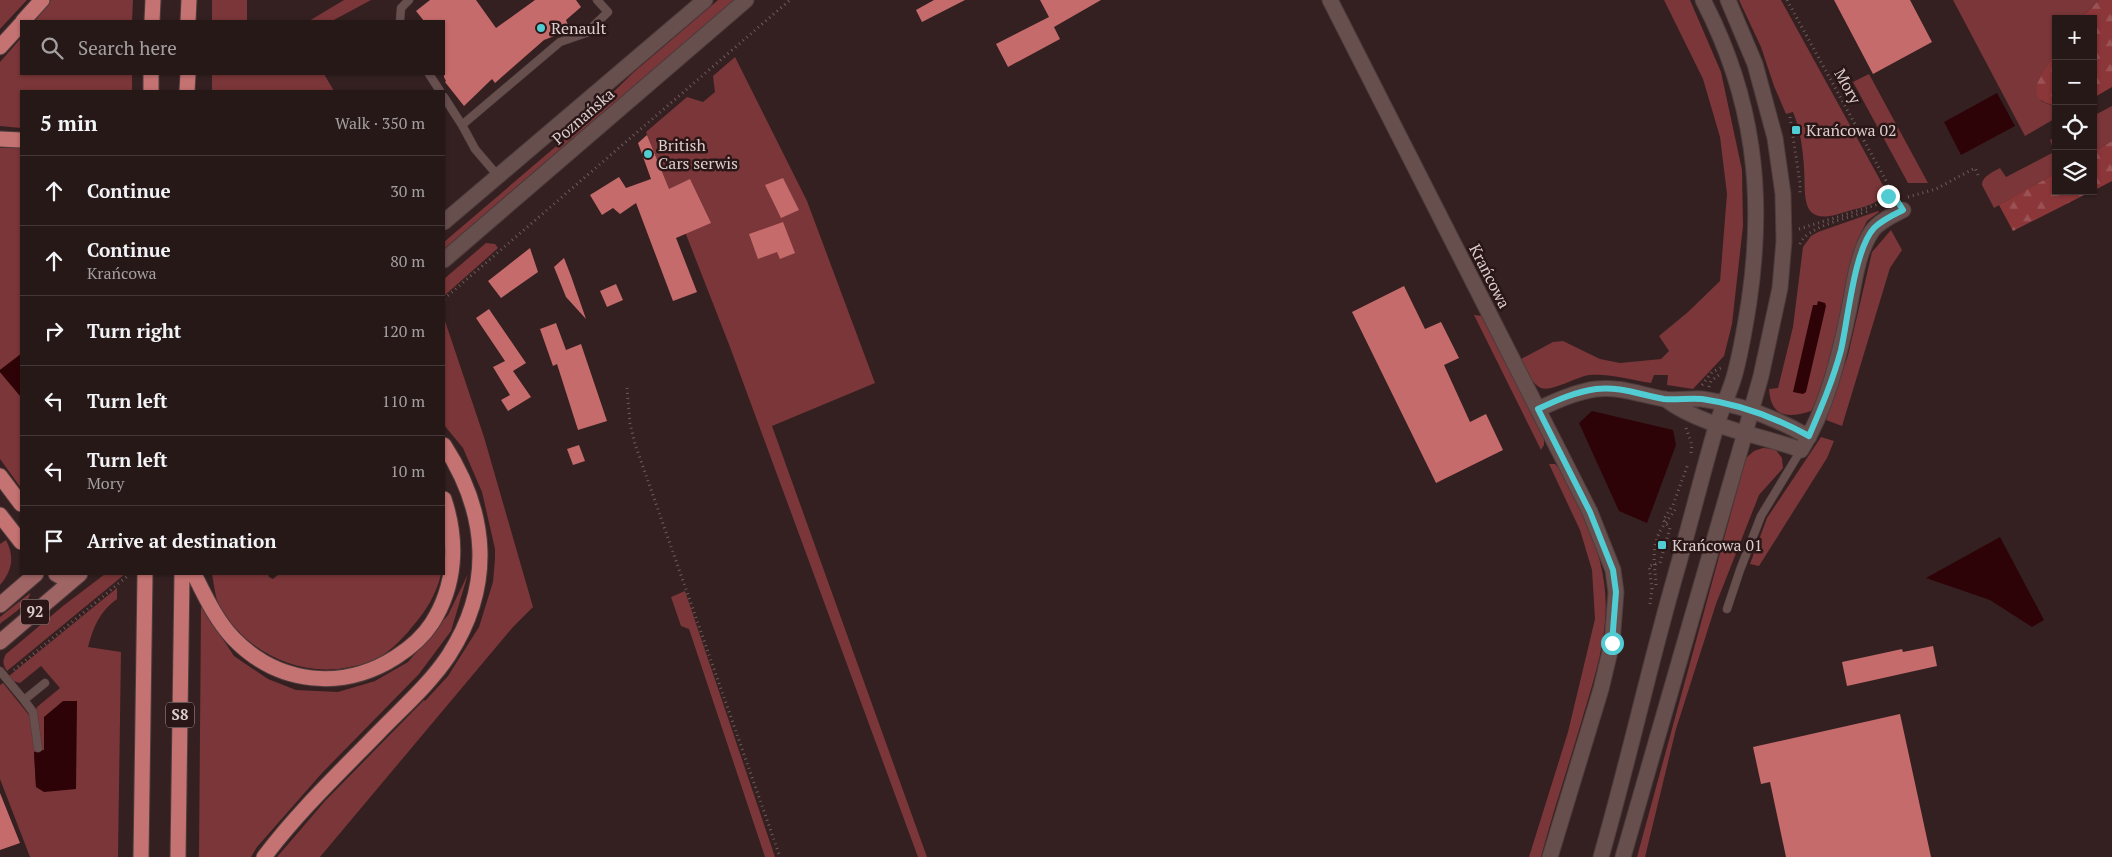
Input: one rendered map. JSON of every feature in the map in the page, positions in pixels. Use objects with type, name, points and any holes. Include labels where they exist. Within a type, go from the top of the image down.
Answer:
[{"type":"highway","points":[[24,20],[42,0]]},
{"type":"highway","points":[[152,0],[152,20]]},
{"type":"highway","points":[[188,20],[189,0]]},
{"type":"highway","points":[[0,47],[20,24]]},
{"type":"highway","points":[[151,75],[151,90]]},
{"type":"highway","points":[[187,90],[188,75]]},
{"type":"highway","points":[[0,139],[20,140]]},
{"type":"highway","points":[[264,857],[282,833],[313,799],[430,678],[448,656],[472,609],[479,580],[481,552],[479,533],[469,492],[445,447]]},
{"type":"highway","points":[[0,476],[20,503]]},
{"type":"highway","points":[[195,575],[220,622],[234,638],[256,657],[290,675],[323,680],[351,676],[379,668],[412,646],[431,624],[446,596],[452,568],[452,531],[445,503]]},
{"type":"highway","points":[[0,515],[20,541]]},
{"type":"highway","name":"S8","points":[[178,857],[182,575]]},
{"type":"highway","name":"S8","points":[[141,857],[145,577]]},
{"type":"main road","name":"92","points":[[0,605],[35,575]]},
{"type":"main road","name":"92","points":[[0,642],[72,577]]},
{"type":"street","name":"Poznańska","points":[[445,221],[705,0]]},
{"type":"street","name":"Poznańska","points":[[445,259],[746,0]]},
{"type":"street","name":"Krańcowa","points":[[1330,0],[1590,512],[1613,570],[1616,592],[1612,643],[1601,689],[1550,857]]},
{"type":"street","points":[[1601,857],[1623,780],[1665,610],[1717,425],[1736,370],[1751,286],[1756,237],[1754,158],[1735,76],[1703,0]]},
{"type":"street","points":[[1624,857],[1746,434],[1780,288],[1784,241],[1783,194],[1775,138],[1755,64],[1728,0]]},
{"type":"street","points":[[1665,399],[1681,410],[1717,425],[1801,450],[1827,393],[1840,351],[1864,245],[1874,229],[1887,218],[1903,210]]},
{"type":"street","points":[[1538,409],[1567,396],[1597,389],[1631,391],[1665,399],[1695,399],[1724,404],[1780,420],[1809,436]]},
{"type":"lane","points":[[400,20],[401,8],[409,0]]},
{"type":"lane","points":[[462,125],[560,42],[586,33],[608,12],[598,0]]},
{"type":"lane","points":[[430,75],[439,90]]},
{"type":"lane","points":[[445,99],[475,149],[498,176]]},
{"type":"lane","points":[[1727,609],[1761,516],[1801,450]]},
{"type":"lane","points":[[3,674],[33,712],[38,748]]},
{"type":"lane","points":[[24,700],[45,683]]},
{"type":"path","points":[[445,298],[790,0]]},
{"type":"path","name":"Mory","points":[[1787,0],[1903,210]]},
{"type":"path","points":[[1799,247],[1804,236],[1815,229],[1878,208],[1886,202],[1891,191]]},
{"type":"path","points":[[1698,390],[1712,372],[1719,367],[1724,367]]},
{"type":"path","points":[[1706,393],[1711,381],[1716,376],[1722,374]]},
{"type":"path","points":[[627,388],[630,423],[636,444],[780,857]]},
{"type":"path","points":[[3,674],[129,575]]},
{"type":"shaded area","points":[[0,0],[27,0],[0,29]]},
{"type":"shaded area","points":[[51,0],[133,0],[132,20],[36,20]]},
{"type":"shaded area","points":[[212,0],[247,0],[247,20],[212,20]]},
{"type":"shaded area","points":[[344,0],[371,0],[334,20],[311,20]]},
{"type":"shaded area","points":[[718,0],[734,0],[445,248],[445,241],[567,137],[634,72]]},
{"type":"shaded area","points":[[1664,0],[1690,0],[1721,72],[1742,170],[1743,226],[1732,324],[1724,356],[1693,389],[1667,385],[1668,375],[1654,375],[1651,383],[1612,376],[1589,375],[1551,388],[1541,388],[1531,379],[1521,359],[1553,342],[1563,341],[1600,359],[1620,363],[1661,359],[1669,351],[1659,336],[1688,312],[1720,281],[1727,194],[1720,137],[1703,79]]},
{"type":"shaded area","points":[[1739,0],[1781,0],[1884,187],[1884,192],[1877,201],[1830,216],[1819,216],[1812,213],[1806,199],[1802,146],[1793,112],[1786,114],[1761,47]]},
{"type":"shaded area","points":[[1953,0],[2099,0],[2084,15],[2052,15],[2052,60],[2041,101],[2052,105],[2052,120],[2025,136]]},
{"type":"shaded area","points":[[20,39],[20,75],[132,75],[132,90],[20,90],[20,128],[0,126],[0,62]]},
{"type":"shaded area","points":[[735,57],[807,201],[875,383],[772,426],[927,857],[918,857],[730,347],[646,132],[687,97],[703,102],[715,92],[713,76]]},
{"type":"shaded area","points":[[1869,74],[1928,183],[1908,183],[1853,82]]},
{"type":"shaded area","points":[[212,75],[325,75],[333,90],[212,90]]},
{"type":"shaded area","points":[[1997,93],[2015,126],[1961,155],[1944,122]]},
{"type":"shaded area","points":[[2112,106],[2112,141],[2097,150],[2097,114]]},
{"type":"shaded area","points":[[0,148],[20,149],[20,355],[0,370]]},
{"type":"shaded area","points":[[2052,153],[2052,175],[1994,208],[1982,182],[1991,173],[2000,168],[2006,177]]},
{"type":"shaded area","points":[[1878,211],[1867,221],[1858,239],[1849,270],[1831,358],[1816,402],[1811,411],[1802,414],[1788,415],[1782,413],[1773,405],[1769,389],[1778,388],[1793,327],[1803,247],[1811,236],[1818,232]]},
{"type":"shaded area","points":[[1891,230],[1902,250],[1890,268],[1842,426],[1826,420],[1848,355],[1872,252]]},
{"type":"shaded area","points":[[486,243],[495,244],[498,248],[445,295],[445,278]]},
{"type":"shaded area","points":[[1818,301],[1825,303],[1826,306],[1806,392],[1803,394],[1793,392],[1813,305],[1817,305]]},
{"type":"shaded area","points":[[1474,315],[1482,316],[1544,438],[1544,445],[1541,450]]},
{"type":"shaded area","points":[[445,321],[484,437],[533,607],[513,627],[320,857],[277,857],[325,801],[448,676],[479,627],[493,582],[495,549],[482,492],[463,448],[445,426]]},
{"type":"shaded area","points":[[20,355],[20,396],[0,372],[0,370]]},
{"type":"shaded area","points":[[0,372],[20,396],[20,487],[0,459]]},
{"type":"shaded area","points":[[1592,411],[1673,430],[1676,445],[1647,523],[1619,511],[1579,423]]},
{"type":"shaded area","points":[[1821,437],[1834,441],[1827,458],[1759,566],[1750,564],[1767,518]]},
{"type":"shaded area","points":[[1763,448],[1775,449],[1782,458],[1783,468],[1759,495],[1716,604],[1676,729],[1645,857],[1637,857],[1746,458],[1754,451]]},
{"type":"shaded area","points":[[1549,464],[1555,464],[1560,469],[1593,538],[1601,567],[1606,600],[1603,636],[1596,671],[1541,857],[1529,857],[1568,732],[1595,619],[1592,570],[1580,530]]},
{"type":"shaded area","points":[[2000,537],[2044,620],[2032,627],[1990,600],[1926,578]]},
{"type":"shaded area","points":[[6,540],[11,552],[11,564],[0,585],[0,544]]},
{"type":"shaded area","points":[[468,574],[451,631],[419,674],[322,773],[257,847],[251,857],[199,857],[201,606],[234,656],[268,679],[296,690],[338,692],[375,681],[408,662],[448,615]]},
{"type":"shaded area","points":[[104,575],[124,575],[7,671],[4,663],[6,654]]},
{"type":"shaded area","points":[[212,575],[268,575],[273,579],[278,575],[441,575],[426,609],[394,646],[370,663],[331,669],[312,669],[293,665],[259,649],[231,623],[220,607]]},
{"type":"shaded area","points":[[117,588],[117,599],[98,620],[88,647],[121,652],[118,857],[30,857],[0,779],[0,685],[3,683],[29,715],[60,688],[41,666],[20,683],[13,681],[9,676]],"holes":[[[44,750],[36,787],[34,752]]]},
{"type":"shaded area","points":[[685,591],[775,857],[765,857],[689,629],[681,626],[671,597]]},
{"type":"shaded area","points":[[30,593],[26,602],[0,624],[0,617]]},
{"type":"shaded area","points":[[63,701],[77,701],[76,789],[44,792],[36,787],[34,752],[44,750],[44,717]]},
{"type":"green space","points":[[2099,0],[2112,0],[2112,87],[2097,96],[2097,15],[2084,15]]},
{"type":"green space","points":[[2052,59],[2052,105],[2041,100],[2037,95],[2036,89],[2044,70]]},
{"type":"green space","points":[[2112,141],[2112,181],[2097,189],[2097,150]]},
{"type":"green space","points":[[2052,175],[2052,195],[2084,195],[2013,231],[1999,205]]},
{"type":"building","points":[[430,0],[476,0],[496,28],[535,0],[576,0],[581,7],[566,20],[570,30],[544,40],[495,83],[492,79],[464,106],[445,82],[445,20],[423,20],[416,11]]},
{"type":"building","points":[[934,0],[965,0],[922,22],[916,10]]},
{"type":"building","points":[[1040,0],[1101,0],[1054,27],[1060,39],[1008,67],[996,44],[1049,17]]},
{"type":"building","points":[[1834,0],[1910,0],[1932,42],[1873,74]]},
{"type":"building","points":[[647,135],[669,189],[690,179],[711,223],[676,238],[697,292],[673,301],[636,203],[620,214],[613,208],[602,215],[590,195],[619,177],[626,188],[651,179],[638,143]]},
{"type":"building","points":[[783,178],[799,210],[781,218],[765,185]]},
{"type":"building","points":[[783,222],[795,253],[780,259],[777,252],[758,259],[749,234]]},
{"type":"building","points":[[530,248],[538,272],[501,298],[488,281]]},
{"type":"building","points":[[564,258],[586,319],[566,297],[554,267]]},
{"type":"building","points":[[616,284],[623,300],[607,307],[600,291]]},
{"type":"building","points":[[1404,286],[1425,329],[1441,322],[1459,358],[1444,365],[1470,422],[1486,414],[1503,450],[1436,483],[1352,312]]},
{"type":"building","points":[[489,309],[526,363],[513,371],[531,397],[508,411],[501,400],[510,395],[493,367],[505,361],[476,318]]},
{"type":"building","points":[[556,323],[566,350],[581,344],[607,421],[578,430],[557,364],[553,366],[540,329]]},
{"type":"building","points":[[579,445],[585,461],[573,465],[567,449]]},
{"type":"building","points":[[1933,646],[1937,666],[1847,686],[1842,662],[1902,649],[1903,652]]},
{"type":"building","points":[[1900,714],[1931,857],[1786,857],[1770,782],[1761,784],[1753,747]]},
{"type":"building","points":[[0,793],[20,843],[0,850]]},
{"type":"place","name":"Renault","points":[[541,28]]},
{"type":"place","name":"Krańcowa 02","points":[[1796,130]]},
{"type":"place","name":"British Cars serwis","points":[[648,154]]},
{"type":"place","name":"Krańcowa 01","points":[[1662,545]]},
{"type":"route","points":[[1612,643],[1616,592],[1613,570],[1604,543],[1590,512],[1538,409],[1567,396],[1597,389],[1631,391],[1665,399],[1695,399],[1724,404],[1773,418],[1809,436],[1827,393],[1840,351],[1864,245],[1874,229],[1887,218],[1903,210],[1891,191],[1888,196]]}]
